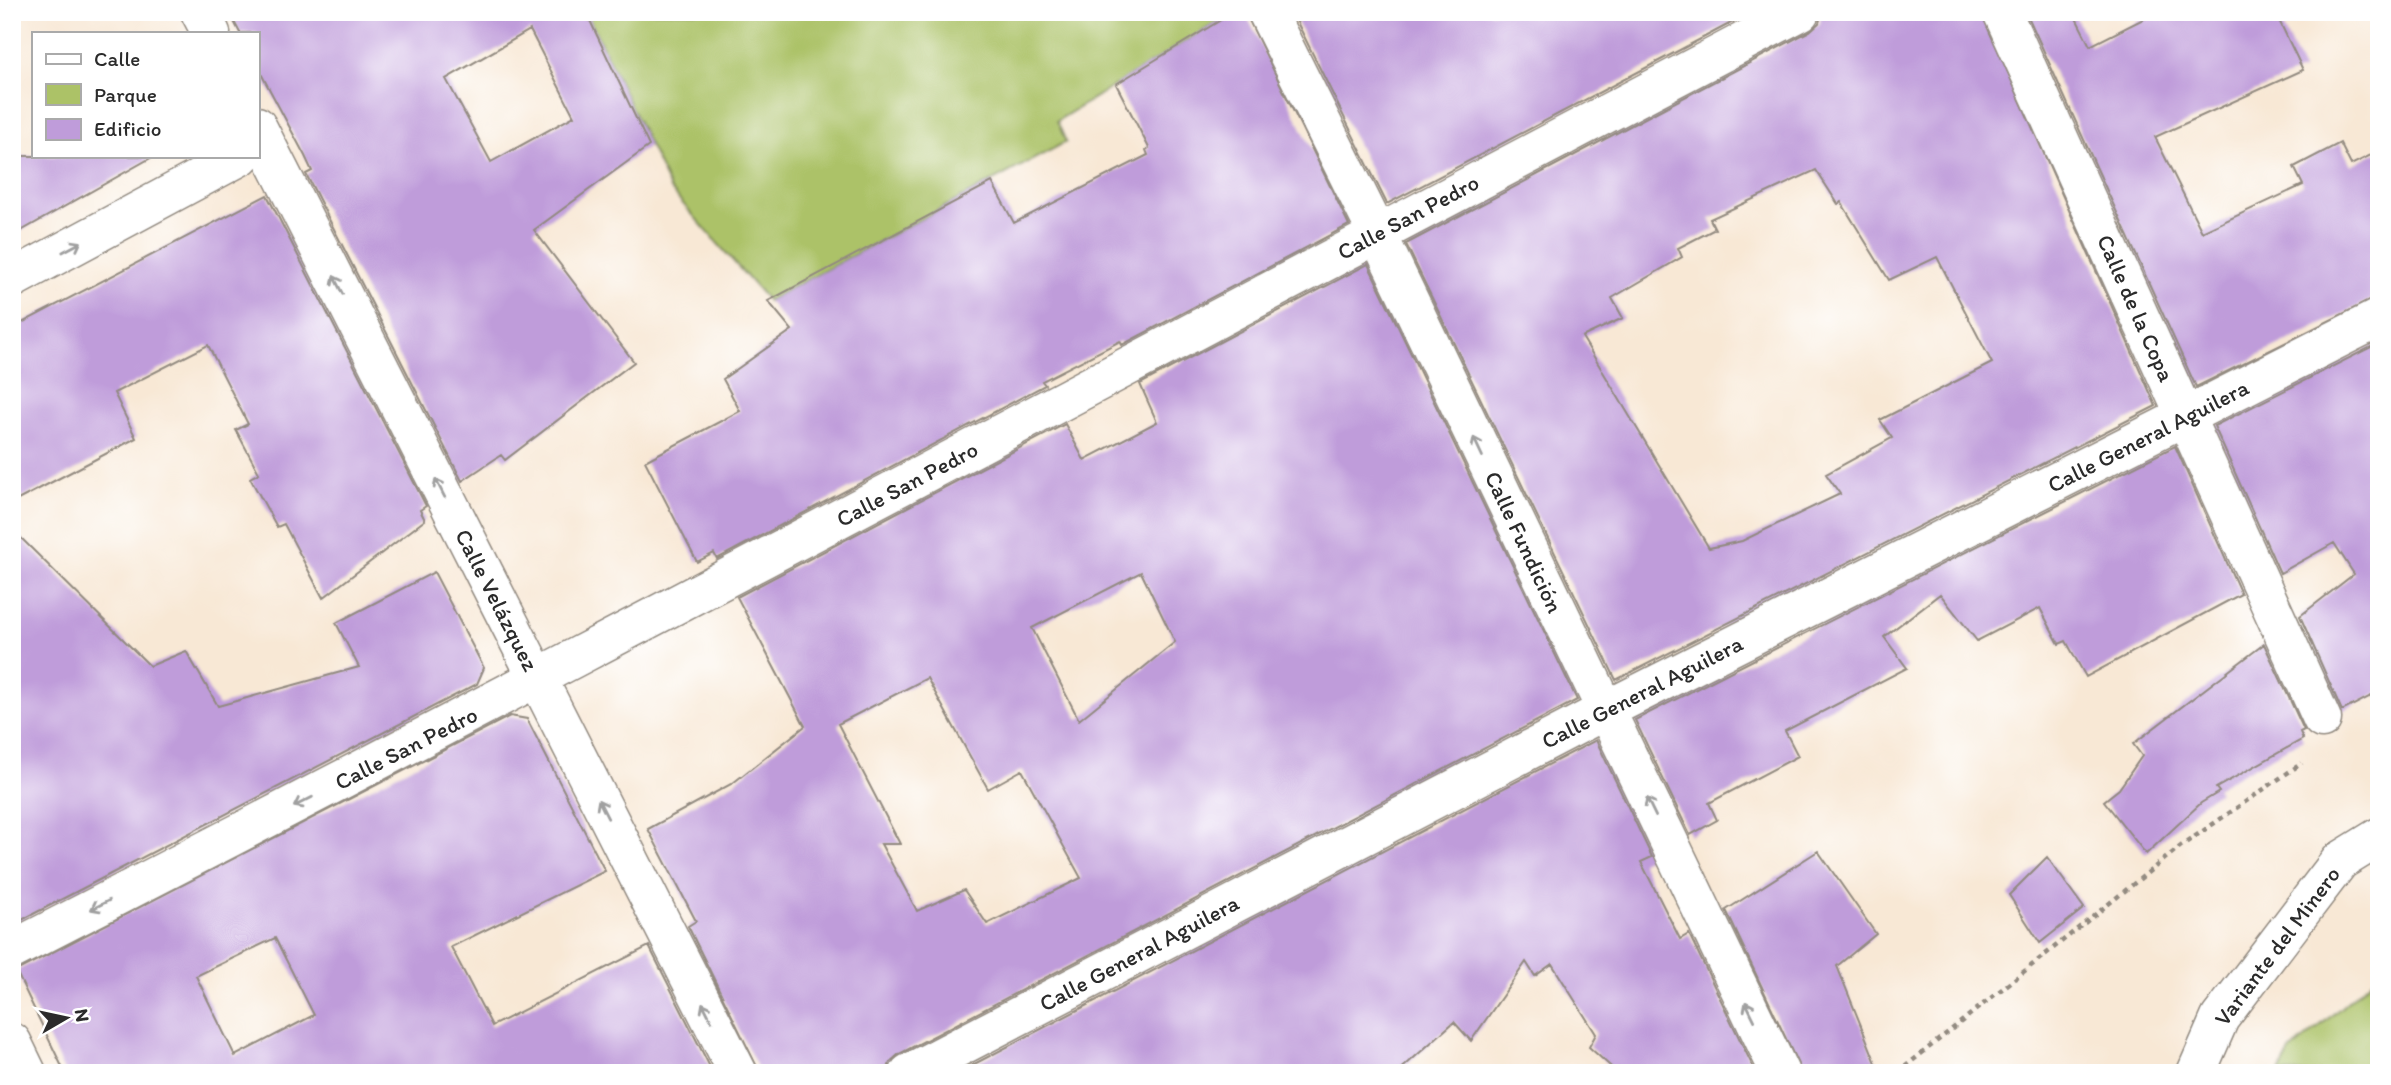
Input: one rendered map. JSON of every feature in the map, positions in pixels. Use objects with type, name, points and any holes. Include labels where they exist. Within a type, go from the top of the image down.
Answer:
[{"type":"street","points":[[200,12],[210,32]]},
{"type":"street","name":"Calle Fundición","points":[[1267,12],[1377,233],[1780,1073]]},
{"type":"street","name":"Calle San Pedro","points":[[12,950],[538,681],[1377,233],[1800,12]]},
{"type":"street","name":"Calle de la Copa","points":[[2002,12],[2322,719]]},
{"type":"street","name":"Calle Velázquez","points":[[259,151],[538,681],[738,1073]]},
{"type":"street","points":[[12,279],[228,158]]},
{"type":"street","name":"Calle General Aguilera","points":[[909,1073],[1604,711],[2379,318]]},
{"type":"street","name":"Variante del Minero","points":[[2196,1073],[2220,1018],[2340,861],[2379,837]]},
{"type":"street","points":[[12,1042],[27,1073]]},
{"type":"path","points":[[1897,1073],[2181,846],[2302,763],[2322,719]]},
{"type":"green space","points":[[586,12],[1234,12],[1057,121],[1066,142],[768,301],[670,189]]},
{"type":"green space","points":[[2379,974],[2379,1073],[2279,1073],[2290,1052]]},
{"type":"building","points":[[229,12],[586,12],[649,146],[534,230],[634,362],[505,460],[501,455],[462,481],[306,174],[312,171],[259,70],[259,32],[239,32]],"holes":[[[530,30],[574,116],[491,162],[446,79]]]},
{"type":"building","points":[[1234,12],[1245,12],[1349,225],[1122,345],[1120,341],[1042,381],[1045,385],[717,559],[714,553],[697,562],[645,461],[740,411],[723,379],[792,330],[768,301],[992,182],[1014,223],[1148,155],[1146,150],[1149,148],[1116,84]]},
{"type":"building","points":[[1292,12],[1752,12],[1387,204]]},
{"type":"building","points":[[1822,12],[1981,12],[2156,406],[1616,680],[1406,244],[1810,31],[1819,23]],"holes":[[[1816,170],[1838,204],[1841,202],[1889,280],[1937,257],[1992,363],[1880,420],[1892,438],[1826,474],[1840,494],[1742,541],[1709,548],[1582,337],[1623,318],[1612,298],[1682,257],[1678,248],[1715,229],[1710,219]]]},
{"type":"building","points":[[2026,12],[2073,12],[2090,46],[2157,12],[2275,12],[2303,70],[2155,137],[2202,232],[2303,185],[2294,167],[2340,143],[2351,165],[2379,151],[2379,296],[2196,387]]},
{"type":"building","points":[[12,156],[150,158],[12,236]]},
{"type":"building","points":[[267,195],[426,506],[420,510],[425,520],[323,598],[284,524],[277,527],[250,478],[259,473],[236,430],[248,424],[208,345],[114,393],[136,438],[12,503],[12,328]]},
{"type":"building","points":[[1368,264],[1577,700],[899,1054],[890,1062],[887,1073],[760,1073],[688,926],[696,921],[648,829],[733,783],[805,726],[737,597],[1065,424],[1084,460],[1157,422],[1140,384]],"holes":[[[1141,572],[1175,642],[1079,720],[1032,628]],[[927,678],[988,789],[1022,770],[1081,878],[987,924],[964,890],[917,911],[881,844],[900,844],[838,724]]]},
{"type":"building","points":[[2379,343],[2379,692],[2342,711],[2300,616],[2354,574],[2334,543],[2280,573],[2214,426]]},
{"type":"building","points":[[2175,446],[2241,594],[2086,677],[2066,641],[2059,644],[2040,608],[1977,641],[1940,594],[1884,637],[1907,668],[1785,731],[1798,756],[1709,803],[1717,820],[1690,835],[1635,720]]},
{"type":"building","points":[[12,529],[150,666],[186,651],[218,706],[359,667],[336,623],[434,572],[484,668],[477,684],[12,925]]},
{"type":"building","points":[[2264,644],[2304,730],[2300,732],[2303,739],[2216,788],[2219,792],[2201,803],[2146,854],[2104,801],[2119,789],[2142,756],[2133,744]]},
{"type":"building","points":[[510,716],[527,719],[605,871],[451,947],[492,1026],[649,946],[713,1073],[65,1073],[16,971]],"holes":[[[275,938],[314,1015],[235,1056],[196,976]]]},
{"type":"building","points":[[1596,740],[1652,857],[1641,862],[1680,939],[1689,934],[1756,1073],[1618,1073],[1589,1047],[1596,1034],[1552,964],[1535,976],[1526,962],[1471,1041],[1454,1022],[1397,1073],[957,1073]]},
{"type":"building","points":[[1818,851],[1876,934],[1837,966],[1880,1073],[1802,1073],[1726,910]]},
{"type":"building","points":[[2047,857],[2084,908],[2040,943],[2009,895]]}]
